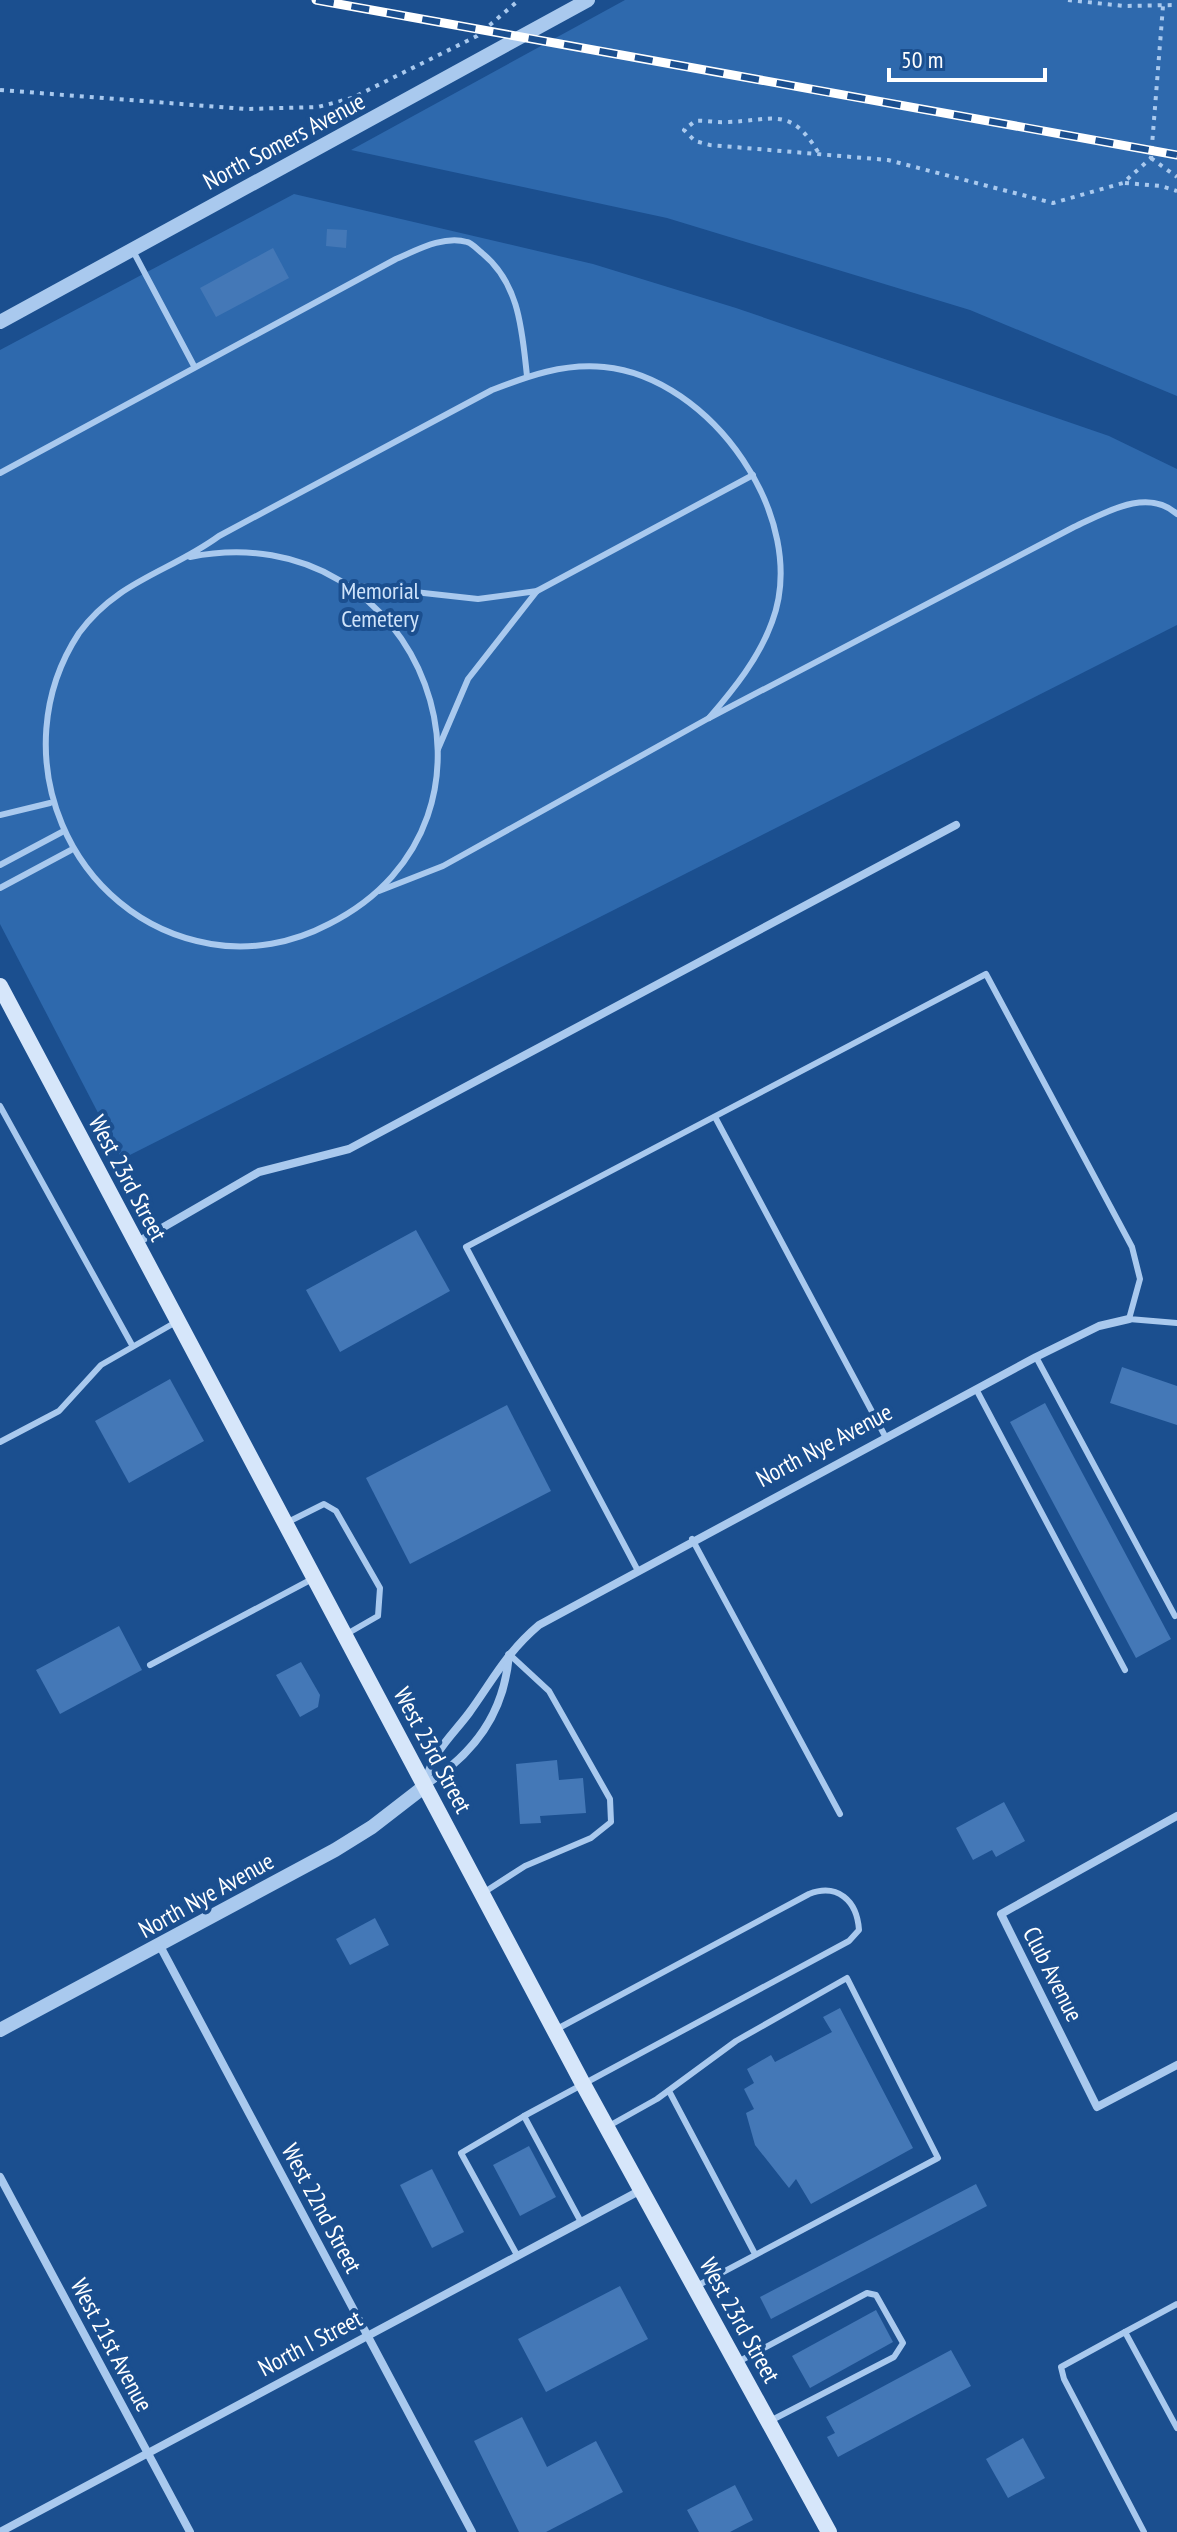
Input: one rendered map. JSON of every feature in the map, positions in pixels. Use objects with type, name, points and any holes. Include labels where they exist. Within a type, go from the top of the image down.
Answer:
[{"type":"main road","name":"West 23rd Street","points":[[0,986],[606,2128],[829,2532]]},
{"type":"street","name":"North Somers Avenue","points":[[0,322],[588,0]]},
{"type":"street","points":[[136,1243],[259,1172],[349,1149],[956,825]]},
{"type":"street","name":"North Nye Avenue","points":[[425,1786],[441,1745],[464,1720],[509,1654],[539,1625],[692,1539],[1036,1357],[1099,1326],[1129,1319]]},
{"type":"street","name":"North Nye Avenue","points":[[0,2030],[353,1839],[463,1760],[488,1727],[503,1695],[509,1654]]},
{"type":"street","name":"Club Avenue","points":[[1177,1816],[1001,1914],[1097,2107],[1177,2065]]},
{"type":"street","name":"West 22nd Street","points":[[160,1946],[472,2532]]},
{"type":"street","name":"West 21st Avenue","points":[[0,2177],[190,2532]]},
{"type":"street","name":"North I Street","points":[[0,2532],[641,2190]]},
{"type":"lane","points":[[0,473],[396,259],[436,243],[468,242],[491,261],[512,289],[521,320],[527,376]]},
{"type":"lane","points":[[132,249],[194,366]]},
{"type":"lane","points":[[190,557],[245,551],[270,553],[300,560],[350,585],[387,617],[415,658],[432,704],[437,752],[430,802],[421,828],[396,870],[377,892],[345,917],[313,933],[261,945],[215,945],[187,939],[139,918],[100,888],[71,850],[50,803],[43,759],[44,727],[50,692],[70,648],[102,607],[128,585],[190,557],[219,536],[492,390],[527,376],[565,367],[606,367],[647,379],[678,394],[708,416],[733,444],[753,475],[778,544],[779,583],[773,620],[737,686],[709,718]]},
{"type":"lane","points":[[350,585],[478,599],[537,591],[753,475]]},
{"type":"lane","points":[[377,892],[443,866],[709,718],[1115,508],[1144,501],[1177,514]]},
{"type":"lane","points":[[437,752],[468,679],[537,591]]},
{"type":"lane","points":[[0,815],[50,803]]},
{"type":"lane","points":[[0,865],[62,832]]},
{"type":"lane","points":[[0,888],[71,850]]},
{"type":"lane","points":[[637,1569],[466,1247],[986,974],[1132,1247],[1140,1279],[1129,1319]]},
{"type":"lane","points":[[0,1106],[132,1345]]},
{"type":"lane","points":[[715,1117],[885,1436]]},
{"type":"lane","name":"North Nye Avenue","points":[[1129,1319],[1177,1323]]},
{"type":"lane","points":[[0,1442],[59,1411],[74,1399],[87,1378],[132,1345],[178,1321]]},
{"type":"lane","points":[[1036,1357],[1175,1616]]},
{"type":"lane","points":[[976,1389],[1125,1670]]},
{"type":"lane","points":[[285,1524],[324,1504],[336,1511],[380,1588],[378,1616],[345,1635]]},
{"type":"lane","points":[[692,1539],[840,1814]]},
{"type":"lane","points":[[150,1665],[314,1578]]},
{"type":"lane","points":[[482,1894],[525,1866],[591,1838],[611,1822],[610,1799],[549,1691],[509,1654]]},
{"type":"lane","points":[[517,2255],[461,2153],[849,1941],[859,1930],[858,1912],[840,1892],[824,1888],[554,2031]]},
{"type":"lane","points":[[606,2128],[669,2091],[736,2041],[847,1978],[938,2158],[695,2287]]},
{"type":"lane","points":[[669,2091],[755,2254]]},
{"type":"lane","points":[[524,2116],[581,2222]]},
{"type":"lane","points":[[736,2363],[867,2293],[876,2295],[883,2307],[903,2343],[894,2357],[769,2421]]},
{"type":"lane","points":[[1144,2532],[1064,2379],[1061,2367],[1177,2304]]},
{"type":"lane","points":[[1125,2332],[1177,2428]]},
{"type":"path","points":[[0,90],[246,109],[318,107],[352,98],[477,36],[519,0]]},
{"type":"path","points":[[1068,0],[1177,5]]},
{"type":"path","points":[[1123,183],[1151,158],[1163,6]]},
{"type":"path","points":[[818,152],[801,129],[780,117],[725,122],[695,121],[684,130],[695,141],[710,145],[788,153],[818,152],[928,168],[1040,202],[1072,199],[1123,183],[1161,186],[1177,191]]},
{"type":"path","points":[[1151,158],[1177,177]]},
{"type":"green space","points":[[625,0],[1177,0],[1177,396],[970,310],[667,218],[351,150]]},
{"type":"green space","name":"Memorial Cemetery","points":[[294,194],[593,264],[736,308],[1109,436],[1177,469],[1177,625],[122,1159],[0,924],[0,350]]},
{"type":"building","points":[[327,229],[347,230],[346,248],[326,246]]},
{"type":"building","points":[[273,248],[289,278],[216,317],[200,288]]},
{"type":"building","points":[[416,1230],[450,1291],[340,1352],[306,1290]]},
{"type":"building","points":[[1122,1367],[1177,1386],[1177,1425],[1110,1403]]},
{"type":"building","points":[[170,1379],[204,1441],[129,1483],[95,1421]]},
{"type":"building","points":[[1045,1403],[1171,1639],[1136,1658],[1010,1422]]},
{"type":"building","points":[[507,1405],[551,1491],[410,1564],[366,1478]]},
{"type":"building","points":[[119,1626],[142,1670],[60,1714],[36,1670]]},
{"type":"building","points":[[301,1662],[320,1695],[318,1707],[300,1717],[276,1675]]},
{"type":"building","points":[[557,1760],[559,1780],[583,1778],[586,1813],[540,1816],[541,1823],[520,1824],[516,1764]]},
{"type":"building","points":[[1004,1802],[1025,1841],[996,1857],[992,1850],[973,1860],[956,1828]]},
{"type":"building","points":[[375,1918],[389,1945],[350,1965],[336,1939]]},
{"type":"building","points":[[840,2008],[913,2148],[811,2204],[796,2179],[789,2188],[755,2145],[746,2113],[754,2109],[744,2089],[754,2083],[747,2069],[771,2055],[775,2062],[832,2032],[823,2017]]},
{"type":"building","points":[[529,2146],[556,2197],[520,2216],[493,2165]]},
{"type":"building","points":[[432,2169],[464,2232],[432,2248],[400,2185]]},
{"type":"building","points":[[976,2184],[987,2206],[771,2319],[760,2297]]},
{"type":"building","points":[[620,2286],[648,2339],[546,2392],[518,2339]]},
{"type":"building","points":[[876,2310],[893,2342],[810,2388],[792,2356]]},
{"type":"building","points":[[951,2350],[971,2386],[838,2457],[827,2437],[835,2433],[826,2417]]},
{"type":"building","points":[[522,2417],[547,2467],[596,2441],[623,2492],[546,2532],[519,2532],[474,2441]]},
{"type":"building","points":[[1023,2438],[1045,2478],[1008,2498],[986,2459]]},
{"type":"building","points":[[735,2485],[753,2520],[730,2532],[699,2532],[687,2510]]},
{"type":"railway","points":[[316,0],[1177,155]]}]
